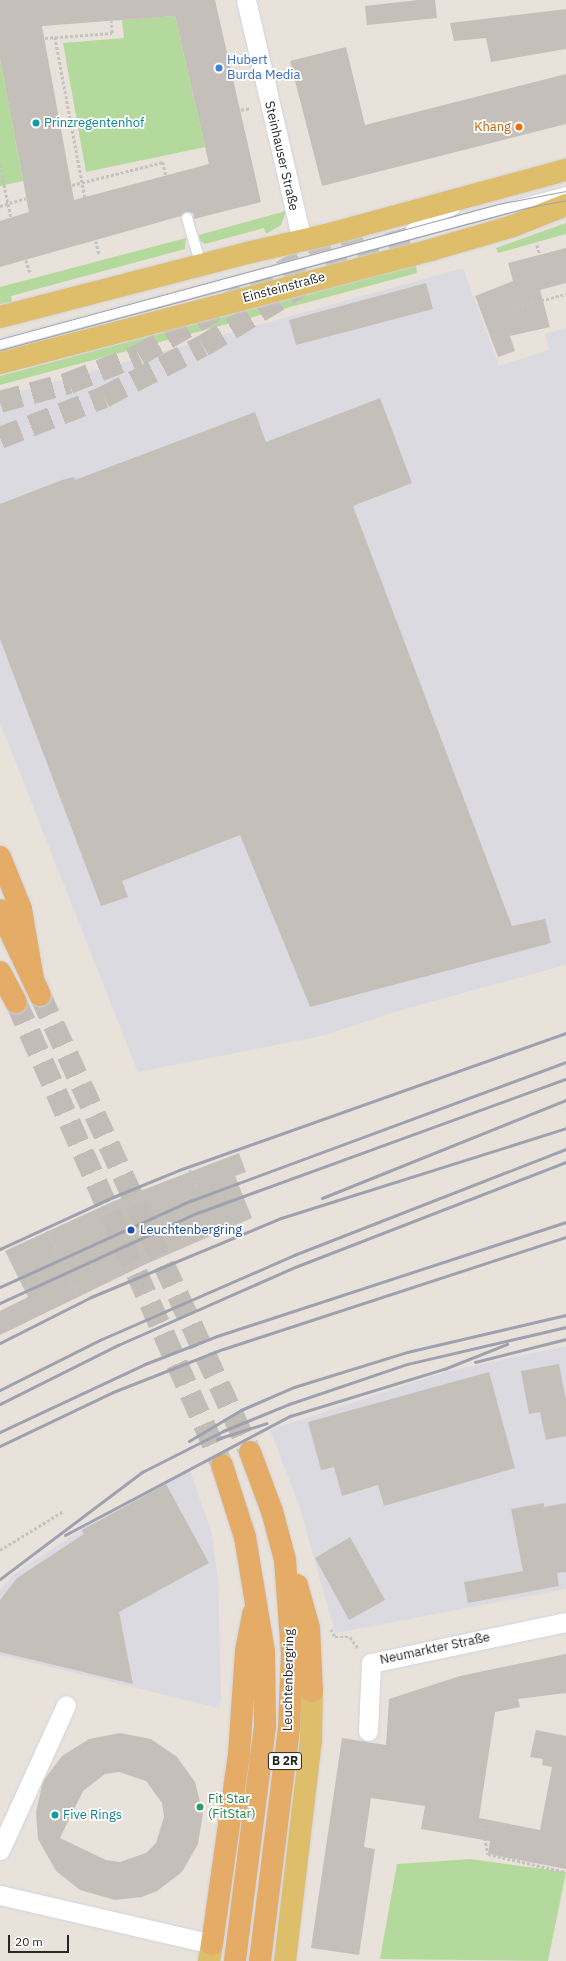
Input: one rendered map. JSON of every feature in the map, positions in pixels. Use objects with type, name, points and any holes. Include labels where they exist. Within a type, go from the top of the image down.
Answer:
[{"type":"highway","points":[[0,857],[21,909],[36,987],[0,910]]},
{"type":"highway","points":[[1,975],[16,1002]]},
{"type":"highway","name":"Leuchtenbergring","points":[[250,1452],[272,1511],[285,1560],[292,1653],[289,1728],[260,1961]]},
{"type":"highway","name":"Leuchtenbergring","points":[[222,1465],[245,1537],[264,1652],[265,1726],[235,1961]]},
{"type":"highway","points":[[285,1560],[301,1593],[309,1628],[312,1691]]},
{"type":"highway","points":[[210,1953],[239,1754],[246,1651],[255,1603]]},
{"type":"main road","points":[[0,317],[201,265],[302,241],[566,170]]},
{"type":"main road","name":"Einsteinstraße","points":[[0,363],[424,251],[513,226],[566,205]]},
{"type":"main road","points":[[285,1961],[311,1741],[312,1691]]},
{"type":"street","name":"Steinhauser Straße","points":[[246,0],[302,241]]},
{"type":"street","name":"Neumarkter Straße","points":[[368,1731],[371,1663],[566,1622]]},
{"type":"street","points":[[0,1850],[66,1705]]},
{"type":"street","points":[[8,1897],[210,1953]]},
{"type":"lane","points":[[382,242],[492,191]]},
{"type":"lane","points":[[0,344],[566,192]]},
{"type":"lane","points":[[187,218],[201,265]]},
{"type":"lane","points":[[382,242],[401,243],[424,251]]},
{"type":"path","points":[[45,38],[112,33],[111,21]]},
{"type":"path","points":[[55,37],[85,197]]},
{"type":"path","points":[[72,185],[163,162],[166,176]]},
{"type":"path","points":[[0,165],[6,204],[11,218]]},
{"type":"path","points":[[0,206],[26,198]]},
{"type":"path","points":[[96,241],[99,254]]},
{"type":"path","points":[[537,245],[540,255]]},
{"type":"path","points":[[26,260],[30,272]]},
{"type":"path","points":[[512,308],[566,294]]},
{"type":"path","points":[[190,1170],[198,1189]]},
{"type":"path","points":[[209,1214],[217,1234]]},
{"type":"path","points":[[47,1231],[57,1252]]},
{"type":"path","points":[[69,1276],[78,1295]]},
{"type":"path","points":[[0,1550],[62,1512]]},
{"type":"path","points":[[328,1622],[335,1637],[350,1637],[371,1663]]},
{"type":"path","points":[[482,1824],[488,1854],[566,1872]]},
{"type":"shaded area","points":[[463,268],[499,366],[549,350],[545,334],[566,328],[566,965],[401,1010],[322,1036],[138,1072],[0,723],[0,397]]},
{"type":"shaded area","points":[[566,1346],[566,1589],[335,1633],[299,1505],[270,1430],[445,1372]]},
{"type":"shaded area","points":[[190,1470],[211,1531],[218,1579],[221,1697],[219,1708],[0,1655],[0,1590],[14,1574],[82,1529]]},
{"type":"green space","points":[[175,16],[205,147],[86,172],[63,43],[124,38],[122,20]]},
{"type":"green space","points":[[0,59],[23,181],[0,186]]},
{"type":"green space","points":[[286,211],[281,225],[266,234],[264,228],[205,244],[200,241],[199,235]]},
{"type":"green space","points":[[566,223],[566,234],[498,253],[496,248]]},
{"type":"green space","points":[[186,238],[185,249],[11,296],[12,302],[0,304],[0,287]]},
{"type":"green space","points":[[416,265],[417,273],[0,385],[0,376]]},
{"type":"green space","points":[[470,1859],[566,1872],[548,1961],[380,1959],[397,1864]]},
{"type":"building","name":"Prinzregentenhof","points":[[0,0],[215,0],[261,202],[194,219],[193,213],[186,212],[181,216],[0,267],[0,221],[29,212],[0,59]],"holes":[[[175,16],[209,164],[74,200],[42,26]]]},
{"type":"building","points":[[418,0],[435,0],[437,18],[367,25],[365,6]]},
{"type":"building","points":[[566,9],[566,49],[491,62],[486,38],[454,41],[450,23]]},
{"type":"building","points":[[346,47],[365,125],[566,74],[566,124],[322,186],[290,61]]},
{"type":"building","points":[[566,248],[566,283],[540,290],[550,327],[510,336],[515,351],[498,357],[475,296],[513,281],[508,263]]},
{"type":"building","points":[[426,283],[433,309],[296,345],[289,320]]},
{"type":"building","points":[[380,398],[412,483],[353,506],[512,926],[545,919],[551,943],[310,1007],[240,835],[122,881],[128,897],[101,906],[0,639],[0,504],[62,480],[74,477],[75,480],[255,412],[266,442]]},
{"type":"building","points":[[239,1153],[246,1172],[235,1176],[252,1218],[144,1265],[0,1335],[0,1311],[28,1297],[5,1251],[114,1201]]},
{"type":"building","points":[[559,1364],[566,1400],[566,1436],[546,1440],[540,1412],[529,1414],[521,1371]]},
{"type":"building","points":[[489,1372],[515,1468],[384,1506],[378,1485],[342,1496],[334,1467],[321,1470],[308,1422]]},
{"type":"building","points":[[166,1484],[209,1563],[119,1612],[133,1684],[0,1652],[0,1600],[17,1578],[84,1534],[82,1530]]},
{"type":"building","points":[[544,1503],[544,1507],[566,1503],[566,1572],[557,1573],[559,1586],[468,1603],[464,1582],[523,1571],[511,1509]]},
{"type":"building","points":[[350,1537],[385,1600],[349,1620],[315,1558]]},
{"type":"building","points":[[566,1654],[566,1693],[518,1699],[520,1707],[495,1712],[479,1818],[540,1830],[552,1767],[542,1765],[543,1759],[530,1757],[536,1730],[566,1736],[566,1869],[488,1854],[490,1841],[421,1829],[425,1806],[371,1798],[364,1847],[375,1849],[359,1955],[311,1948],[342,1738],[386,1745],[389,1699],[460,1676]]},
{"type":"building","name":"Five Rings","points":[[120,1733],[151,1739],[177,1757],[195,1782],[203,1813],[198,1844],[182,1872],[157,1891],[142,1897],[115,1900],[80,1890],[56,1871],[38,1839],[36,1812],[43,1781],[62,1756],[89,1739]],"holes":[[[119,1772],[146,1781],[162,1803],[164,1817],[156,1843],[146,1853],[120,1862],[106,1860],[60,1838],[83,1791],[105,1774]]]},
{"type":"tunnel","points":[[0,402],[69,383],[139,355],[310,255],[363,232]]},
{"type":"tunnel","points":[[328,270],[388,244],[413,237]]},
{"type":"tunnel","points":[[0,438],[104,397],[203,346],[300,287]]},
{"type":"tunnel","points":[[40,995],[250,1452]]},
{"type":"tunnel","points":[[16,1002],[222,1465]]},
{"type":"tram line","points":[[0,339],[498,204],[566,191]]},
{"type":"tram line","points":[[0,350],[526,208],[566,200]]},
{"type":"railway","points":[[0,1249],[113,1197],[179,1170],[566,1033]]},
{"type":"railway","points":[[0,1287],[190,1201],[566,1062]]},
{"type":"railway","points":[[0,1303],[197,1213],[566,1079]]},
{"type":"railway","points":[[322,1198],[566,1100]]},
{"type":"railway","points":[[0,1343],[91,1297],[281,1218],[566,1128]]},
{"type":"railway","points":[[0,1390],[102,1339],[294,1255],[566,1149]]},
{"type":"railway","points":[[0,1404],[118,1345],[295,1267],[566,1162]]},
{"type":"railway","points":[[0,1432],[145,1364],[217,1336],[566,1222]]},
{"type":"railway","points":[[0,1446],[113,1392],[223,1349],[566,1237]]},
{"type":"railway","points":[[189,1441],[241,1410],[294,1387],[407,1352],[566,1315]]},
{"type":"railway","points":[[0,1579],[142,1472],[223,1431],[289,1404],[407,1364],[566,1327]]},
{"type":"railway","points":[[475,1362],[566,1339]]},
{"type":"railway","points":[[65,1535],[290,1416],[444,1369],[507,1344]]},
{"type":"railway","points":[[217,1439],[267,1423]]},
{"type":"place","name":"Hubert Burda Media","points":[[219,68]]},
{"type":"place","name":"Prinzregentenhof","points":[[36,123]]},
{"type":"place","name":"Khang","points":[[519,127]]},
{"type":"place","name":"Leuchtenbergring","points":[[131,1230]]},
{"type":"place","name":"Fit Star (FitStar)","points":[[200,1807]]},
{"type":"place","name":"Five Rings","points":[[55,1815]]}]
